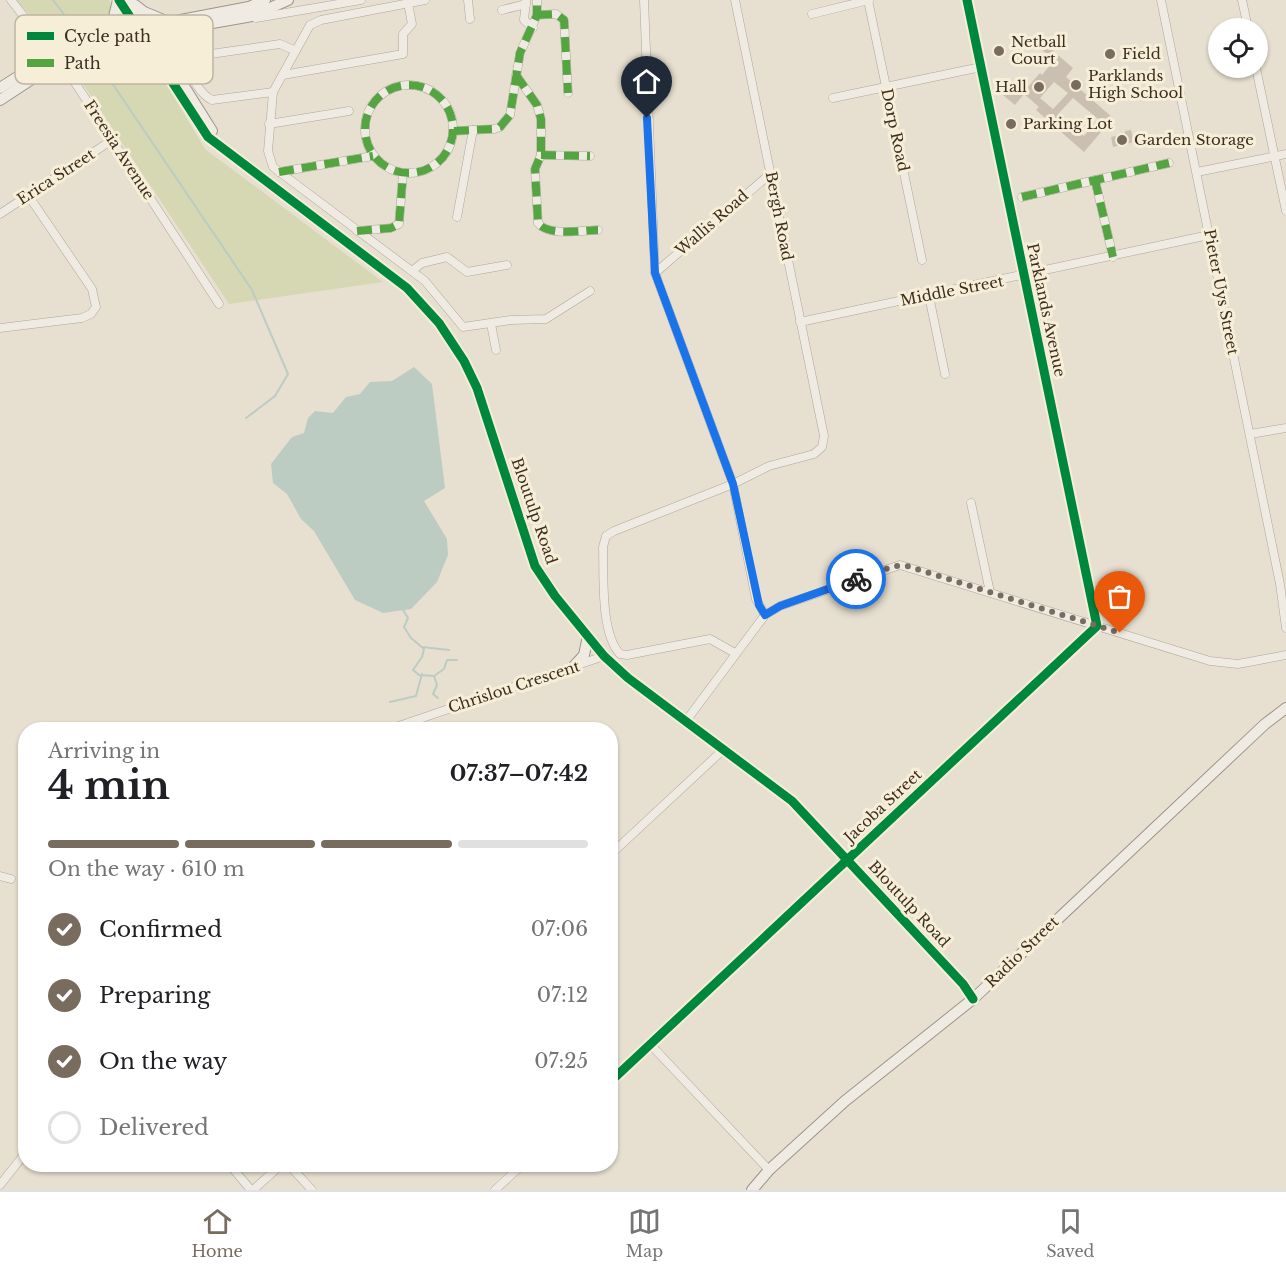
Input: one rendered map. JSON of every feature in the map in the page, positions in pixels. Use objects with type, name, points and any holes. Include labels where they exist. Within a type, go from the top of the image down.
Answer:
[{"type":"street","name":"Freesia Avenue","points":[[11,0],[23,15]]},
{"type":"street","points":[[116,15],[124,0],[150,15]]},
{"type":"street","name":"Bloutulp Road","points":[[124,0],[134,15]]},
{"type":"street","points":[[207,15],[249,7],[266,0]]},
{"type":"street","points":[[215,24],[266,11],[288,0]]},
{"type":"street","points":[[215,24],[361,0]]},
{"type":"street","points":[[425,0],[314,22],[307,28],[273,92],[269,124],[270,160],[279,172],[434,289],[460,325],[466,327],[546,319],[590,291]]},
{"type":"street","points":[[468,0],[470,19]]},
{"type":"street","points":[[537,0],[539,15]]},
{"type":"street","points":[[453,131],[494,129],[506,120],[513,102],[520,53],[539,15],[542,0]]},
{"type":"street","points":[[644,0],[655,273],[733,484],[756,599],[765,615]]},
{"type":"street","name":"Bergh Road","points":[[733,484],[776,464],[814,454],[823,444],[823,432],[735,0]]},
{"type":"street","points":[[812,14],[869,0]]},
{"type":"street","name":"Dorp Road","points":[[869,0],[922,260]]},
{"type":"street","name":"Parklands Avenue","points":[[968,0],[1097,626]]},
{"type":"street","name":"Pieter Uys Street","points":[[1161,0],[1280,584],[1286,628]]},
{"type":"street","points":[[1242,0],[1246,18]]},
{"type":"street","points":[[502,10],[526,2],[524,21],[531,29]]},
{"type":"street","points":[[283,75],[404,54],[403,34],[412,24],[408,3]]},
{"type":"street","points":[[539,15],[556,14],[564,20],[568,93]]},
{"type":"street","points":[[213,54],[280,44],[296,51]]},
{"type":"street","points":[[291,60],[299,72]]},
{"type":"street","points":[[833,98],[981,67]]},
{"type":"street","points":[[516,75],[539,112],[541,155],[535,170],[536,215],[542,227],[552,231],[598,230]]},
{"type":"street","points":[[1258,78],[1286,210]]},
{"type":"street","points":[[0,88],[15,80]]},
{"type":"street","points":[[0,100],[21,84]]},
{"type":"street","name":"Freesia Avenue","points":[[75,84],[219,304]]},
{"type":"street","name":"Bloutulp Road","points":[[173,84],[208,138],[407,288],[439,323],[464,361],[477,388],[535,566],[555,597],[604,656],[622,674],[786,796],[963,984],[973,999]]},
{"type":"street","name":"Bloutulp Road","points":[[182,84],[222,147]]},
{"type":"street","points":[[197,84],[205,96],[212,100],[273,92]]},
{"type":"street","points":[[404,86],[419,86],[433,92],[445,103],[452,116],[453,131],[450,146],[443,158],[432,168],[418,173],[403,173],[381,164],[373,156],[367,142],[365,127],[369,112],[377,99],[389,90],[404,86]]},
{"type":"street","points":[[269,124],[349,111]]},
{"type":"street","points":[[457,217],[473,130]]},
{"type":"street","name":"Erica Street","points":[[0,214],[112,141]]},
{"type":"street","points":[[1197,172],[1286,153]]},
{"type":"street","points":[[541,155],[590,156]]},
{"type":"street","points":[[279,172],[373,156]]},
{"type":"street","points":[[1022,197],[1169,163]]},
{"type":"street","points":[[294,183],[297,169]]},
{"type":"street","points":[[357,231],[391,228],[399,224],[403,173]]},
{"type":"street","name":"Wallis Road","points":[[655,273],[770,174]]},
{"type":"street","points":[[1095,180],[1113,257]]},
{"type":"street","points":[[0,328],[82,318],[91,314],[96,307],[92,289],[28,195]]},
{"type":"street","name":"Middle Street","points":[[800,322],[1209,235]]},
{"type":"street","points":[[412,271],[422,263],[447,257],[467,272],[507,265]]},
{"type":"street","points":[[929,296],[945,374]]},
{"type":"street","points":[[490,324],[496,350]]},
{"type":"street","points":[[1250,434],[1286,428]]},
{"type":"street","points":[[733,484],[606,536],[603,542],[605,600],[612,642],[623,655],[710,639],[735,653]]},
{"type":"street","points":[[971,503],[990,592]]},
{"type":"street","points":[[686,722],[765,615],[780,606],[900,565],[1221,664],[1238,664],[1286,655]]},
{"type":"street","name":"Pieter Uys Street","points":[[1280,584],[1286,597]]},
{"type":"street","name":"Jacoba Street","points":[[618,1074],[1097,626]]},
{"type":"street","points":[[574,666],[584,655],[588,636]]},
{"type":"street","name":"Chrislou Crescent","points":[[410,722],[604,656]]},
{"type":"street","name":"Radio Street","points":[[752,1190],[769,1170],[861,1088],[973,999],[1265,724],[1286,708]]},
{"type":"street","points":[[618,848],[724,749]]},
{"type":"street","points":[[0,876],[11,879]]},
{"type":"street","points":[[650,1044],[769,1170]]},
{"type":"street","points":[[0,1185],[18,1162]]},
{"type":"street","points":[[236,1172],[252,1190],[273,1172]]},
{"type":"street","points":[[295,1172],[312,1190]]},
{"type":"street","points":[[495,1190],[514,1172]]},
{"type":"green space","points":[[16,0],[109,0],[114,15],[30,15]]},
{"type":"green space","points":[[83,84],[166,84],[205,149],[383,282],[229,304]]},
{"type":"shaded area","points":[[414,367],[432,384],[445,488],[424,501],[447,539],[448,555],[437,582],[411,609],[383,613],[355,600],[314,531],[301,519],[287,494],[273,483],[271,464],[292,437],[304,433],[308,418],[315,411],[333,413],[346,397],[360,394],[370,382],[392,381]]},
{"type":"building","points":[[1044,43],[1073,68],[1066,77],[1113,118],[1084,152],[1036,110],[1039,107],[1024,94],[1015,105],[998,91],[1005,82],[1011,87],[1016,81],[1026,89],[1040,73],[1042,75],[1054,60],[1040,48]],"holes":[[[1054,82],[1068,93],[1053,109],[1040,98]],[[1073,98],[1098,119],[1084,136],[1058,114]]]},
{"type":"building","name":"Garden Storage","points":[[1131,130],[1134,142],[1113,147],[1111,137]]},
{"type":"waterway","points":[[53,0],[64,15]]},
{"type":"waterway","points":[[113,84],[252,290],[288,374],[275,396],[246,418]]},
{"type":"waterway","points":[[403,610],[408,618],[404,627],[411,638],[424,649],[422,657],[413,670],[419,675],[434,676],[437,685],[433,694],[438,698]]},
{"type":"waterway","points":[[422,647],[449,650]]},
{"type":"waterway","points":[[434,676],[444,669],[447,660],[457,660]]},
{"type":"waterway","points":[[390,702],[416,696],[422,674]]},
{"type":"marked path","points":[[454,131],[494,129],[500,127],[510,115],[520,53],[537,15],[537,0]]},
{"type":"marked path","points":[[537,15],[556,14],[564,20],[568,93]]},
{"type":"marked path","points":[[516,75],[537,105],[541,119],[541,155],[535,169],[538,223],[550,230],[558,231],[598,230]]},
{"type":"marked path","points":[[409,85],[426,88],[440,98],[450,112],[453,129],[450,146],[440,160],[426,170],[409,173],[392,170],[378,160],[368,146],[365,129],[368,112],[378,98],[392,88],[409,85]]},
{"type":"marked path","points":[[541,155],[590,156]]},
{"type":"marked path","points":[[279,172],[373,156]]},
{"type":"marked path","points":[[1022,197],[1169,163]]},
{"type":"marked path","points":[[357,231],[391,228],[399,224],[403,173]]},
{"type":"marked path","points":[[1095,180],[1113,257]]},
{"type":"cycle path","points":[[119,0],[129,15]]},
{"type":"cycle path","points":[[618,1075],[1097,626],[967,0]]},
{"type":"cycle path","points":[[174,84],[208,137],[407,288],[439,323],[464,361],[477,388],[535,566],[555,596],[604,656],[628,678],[792,801],[963,984],[973,999]]},
{"type":"way so far","points":[[856,579],[895,566],[907,566],[1120,633]]},
{"type":"place","name":"Netball Court","points":[[999,51]]},
{"type":"place","name":"Field","points":[[1110,54]]},
{"type":"place","name":"Parklands High School","points":[[1076,85]]},
{"type":"place","name":"Hall","points":[[1039,87]]},
{"type":"place","name":"Parking Lot","points":[[1011,124]]},
{"type":"place","name":"Garden Storage","points":[[1122,140]]},
{"type":"route","points":[[647,118],[655,273],[733,484],[756,599],[765,615],[780,606],[856,579]]}]
